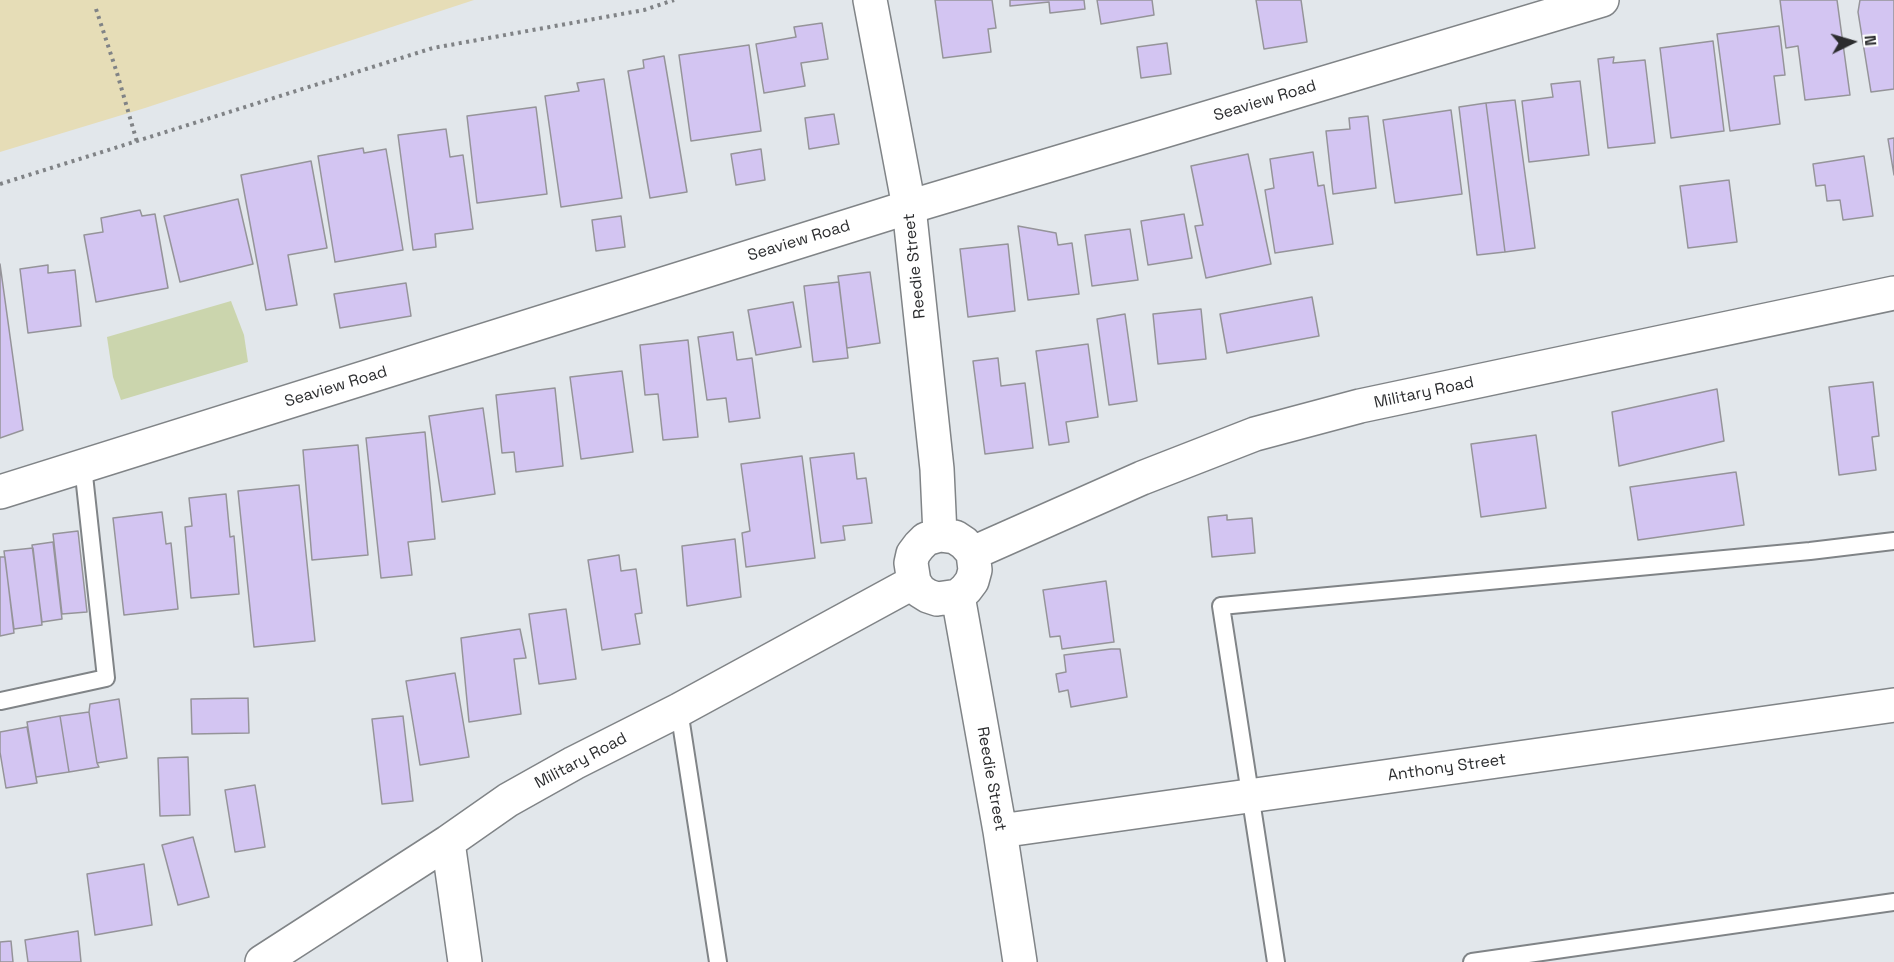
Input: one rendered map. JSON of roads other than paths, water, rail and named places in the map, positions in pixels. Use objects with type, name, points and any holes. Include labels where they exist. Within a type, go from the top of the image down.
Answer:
[{"type":"street","name":"Reedie Street","points":[[870,0],[909,207],[937,469],[940,535]]},
{"type":"street","name":"Seaview Road","points":[[0,492],[909,207],[1602,0]]},
{"type":"street","name":"Military Road","points":[[973,553],[1142,478],[1255,434],[1360,406],[1894,293]]},
{"type":"street","points":[[940,535],[955,537],[964,543],[973,553],[975,570],[972,581],[958,596],[938,599],[920,591],[914,582],[911,563],[914,554],[926,539],[940,535]]},
{"type":"street","name":"Military Road","points":[[262,962],[448,842],[508,800],[574,763],[680,710],[914,582]]},
{"type":"street","name":"Reedie Street","points":[[958,596],[1000,831],[1020,962]]},
{"type":"street","name":"Anthony Street","points":[[1000,831],[1894,705]]},
{"type":"street","points":[[448,842],[465,962]]},
{"type":"lane","points":[[1,701],[106,678],[83,466]]},
{"type":"lane","points":[[1276,962],[1221,606],[1810,552],[1894,541]]},
{"type":"lane","points":[[680,710],[718,962]]},
{"type":"lane","points":[[1472,962],[1894,902]]}]
